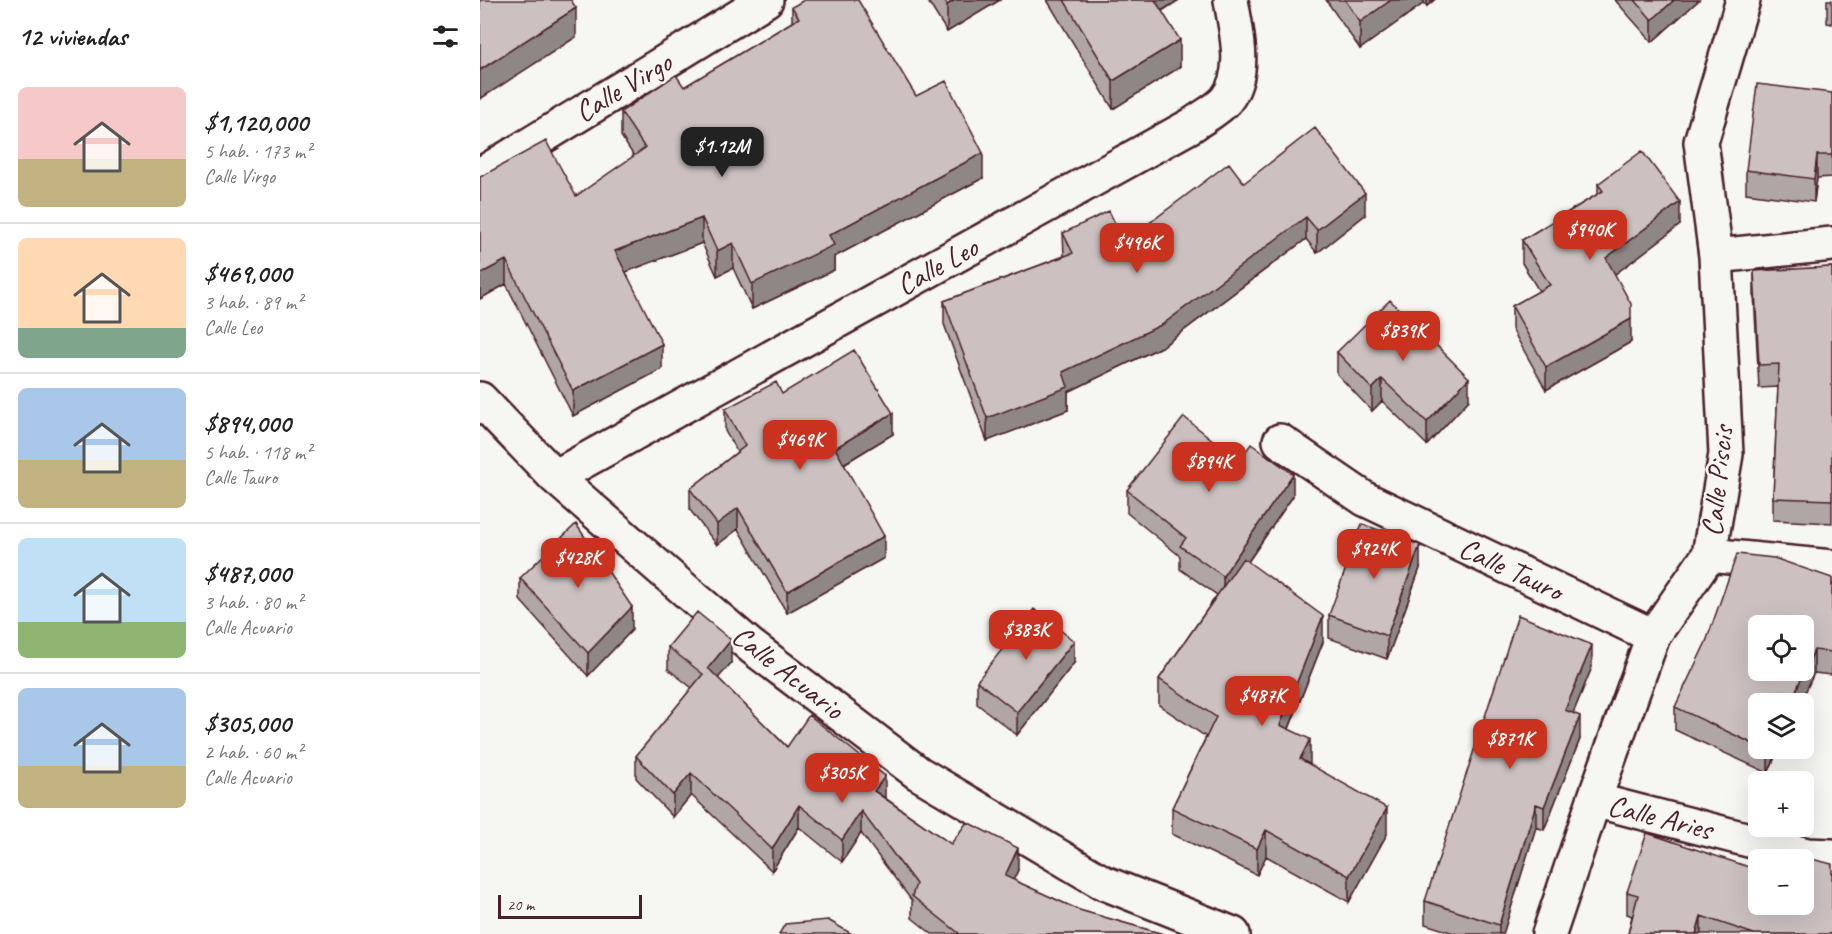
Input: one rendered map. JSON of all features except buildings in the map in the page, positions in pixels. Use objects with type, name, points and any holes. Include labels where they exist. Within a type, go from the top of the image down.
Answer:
[{"type":"street","name":"Calle Virgo","points":[[480,175],[766,0]]},
{"type":"street","name":"Calle Leo","points":[[555,477],[1192,125],[1225,101],[1234,86],[1240,62],[1231,0]]},
{"type":"street","name":"Calle Piscis","points":[[1549,934],[1653,636],[1709,555],[1726,454],[1716,256],[1701,142],[1743,0]]},
{"type":"street","points":[[1716,256],[1832,244]]},
{"type":"street","name":"Calle Acuario","points":[[480,399],[555,477],[752,647],[918,773],[1102,882],[1233,934]]},
{"type":"street","name":"Calle Tauro","points":[[1280,441],[1365,499],[1653,636]]},
{"type":"street","points":[[1709,555],[1832,567]]},
{"type":"street","name":"Calle Aries","points":[[1594,800],[1807,855],[1832,855]]}]
